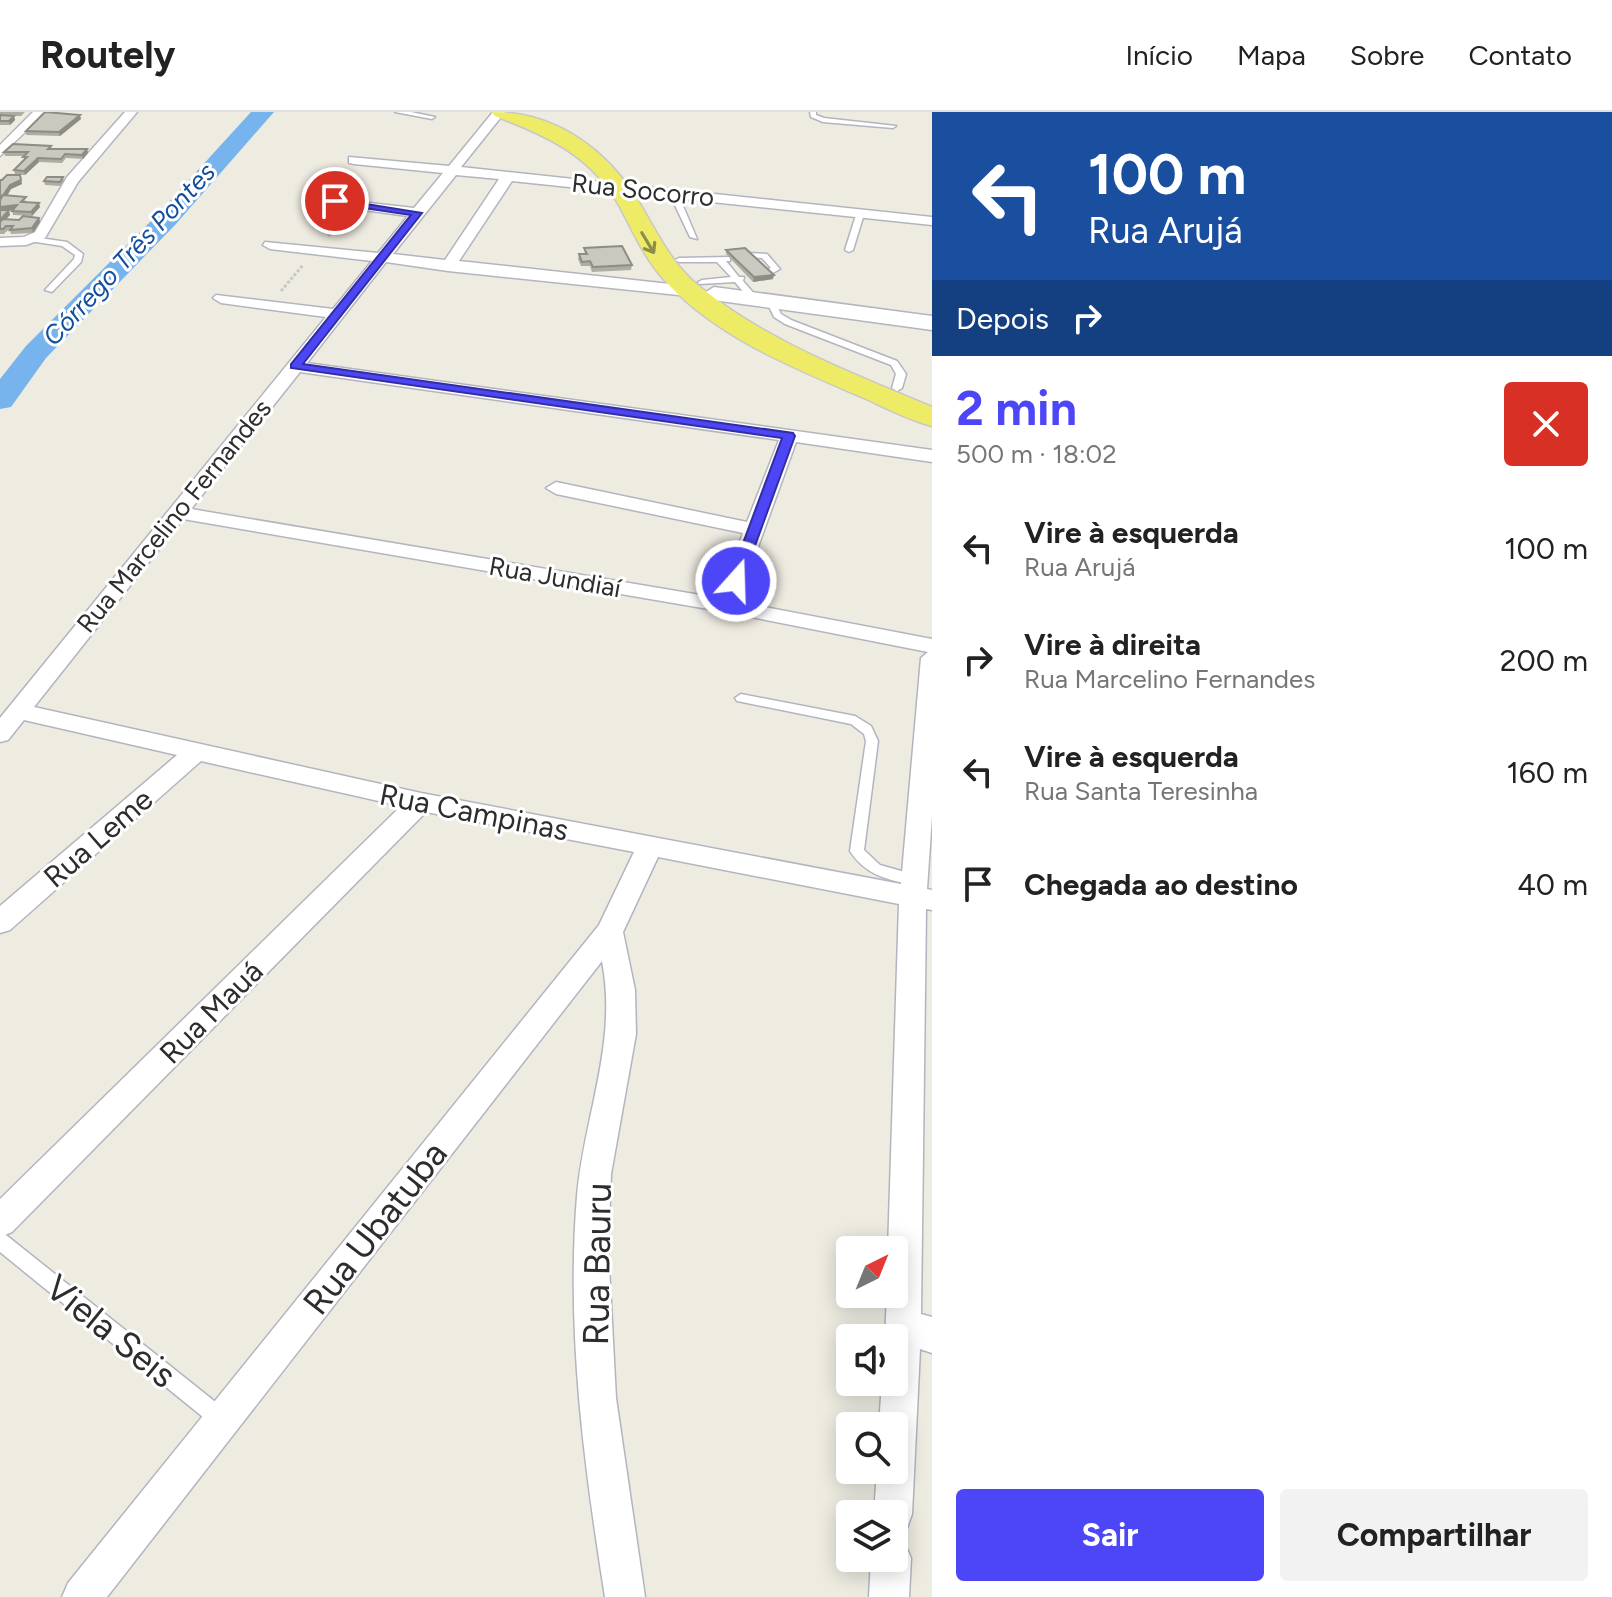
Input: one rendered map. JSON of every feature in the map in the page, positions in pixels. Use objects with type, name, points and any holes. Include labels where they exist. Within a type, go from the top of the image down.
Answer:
[{"type":"main road","points":[[501,112],[543,128],[602,165],[656,256],[710,287],[777,333],[932,402]]},
{"type":"main road","points":[[522,112],[572,132],[595,146],[642,190],[679,260],[778,348],[932,417]]},
{"type":"street","points":[[0,152],[40,112]]},
{"type":"street","points":[[0,242],[33,239],[42,231],[72,180],[131,112]]},
{"type":"street","name":"Rua Marcelino Fernandes","points":[[0,734],[379,259],[501,112]]},
{"type":"street","name":"Rua Socorro","points":[[354,160],[932,221]]},
{"type":"street","points":[[448,267],[508,176]]},
{"type":"street","points":[[313,199],[417,213]]},
{"type":"street","points":[[270,245],[448,267],[710,287],[932,323]]},
{"type":"street","points":[[221,298],[335,314]]},
{"type":"street","points":[[295,366],[932,456]]},
{"type":"street","points":[[726,606],[789,436]]},
{"type":"street","points":[[556,488],[755,530]]},
{"type":"street","name":"Rua Jundiaí","points":[[177,512],[726,606],[932,646]]},
{"type":"street","points":[[895,1500],[917,1331],[920,892],[932,658]]},
{"type":"street","name":"Rua Campinas","points":[[18,711],[421,802],[650,847],[920,892]]},
{"type":"street","name":"Rua Leme","points":[[0,922],[195,753]]},
{"type":"street","name":"Rua Mauá","points":[[0,1221],[421,802]]},
{"type":"street","name":"Rua Ubatuba","points":[[82,1597],[609,932],[650,847]]},
{"type":"street","name":"Rua Bauru","points":[[609,932],[622,1011],[618,1054],[593,1194],[591,1289],[598,1393],[625,1597]]},
{"type":"street","points":[[889,1597],[890,1572]]},
{"type":"lane","points":[[398,112],[432,117]]},
{"type":"lane","points":[[813,112],[813,116],[823,120],[893,126]]},
{"type":"lane","points":[[678,194],[677,201],[694,237]]},
{"type":"lane","points":[[849,250],[860,214]]},
{"type":"lane","points":[[33,239],[71,247],[79,254],[78,260],[49,290]]},
{"type":"lane","points":[[748,255],[764,256],[776,269],[766,273]]},
{"type":"lane","points":[[679,260],[725,259],[710,287]]},
{"type":"lane","points":[[758,293],[777,315],[788,322],[894,363],[901,374],[897,388]]},
{"type":"lane","points":[[741,698],[855,720],[865,726],[872,734],[872,741],[857,851],[864,863],[879,873],[920,892]]},
{"type":"lane","name":"Viela Seis","points":[[0,1241],[222,1421]]},
{"type":"path","points":[[269,304],[356,204]]},
{"type":"building","points":[[45,112],[80,115],[59,132],[26,131]]},
{"type":"building","points":[[0,115],[14,116],[9,121],[0,121]]},
{"type":"building","points":[[13,144],[51,146],[48,149],[87,149],[82,155],[65,154],[61,159],[38,158],[24,171],[14,170],[28,152],[4,152]]},
{"type":"building","points":[[7,175],[20,175],[21,180],[10,185],[0,197],[0,180]]},
{"type":"building","points":[[47,177],[63,177],[60,182],[44,181]]},
{"type":"building","points":[[3,195],[26,197],[21,202],[39,203],[31,212],[12,211],[17,205],[0,207]]},
{"type":"building","points":[[0,210],[9,210],[0,220]]},
{"type":"building","points":[[23,216],[39,218],[32,228],[10,230],[13,226],[6,226],[0,229],[3,219],[19,220]]},
{"type":"building","points":[[622,246],[632,265],[593,267],[590,261],[582,262],[579,254],[587,254],[584,248]]},
{"type":"building","points":[[745,248],[774,275],[754,277],[726,250]]},
{"type":"waterway","name":"Córrego Três Pontes","points":[[0,400],[36,352],[166,220],[263,112]]},
{"type":"route","points":[[335,201],[417,213],[295,366],[789,436],[736,581]]}]
